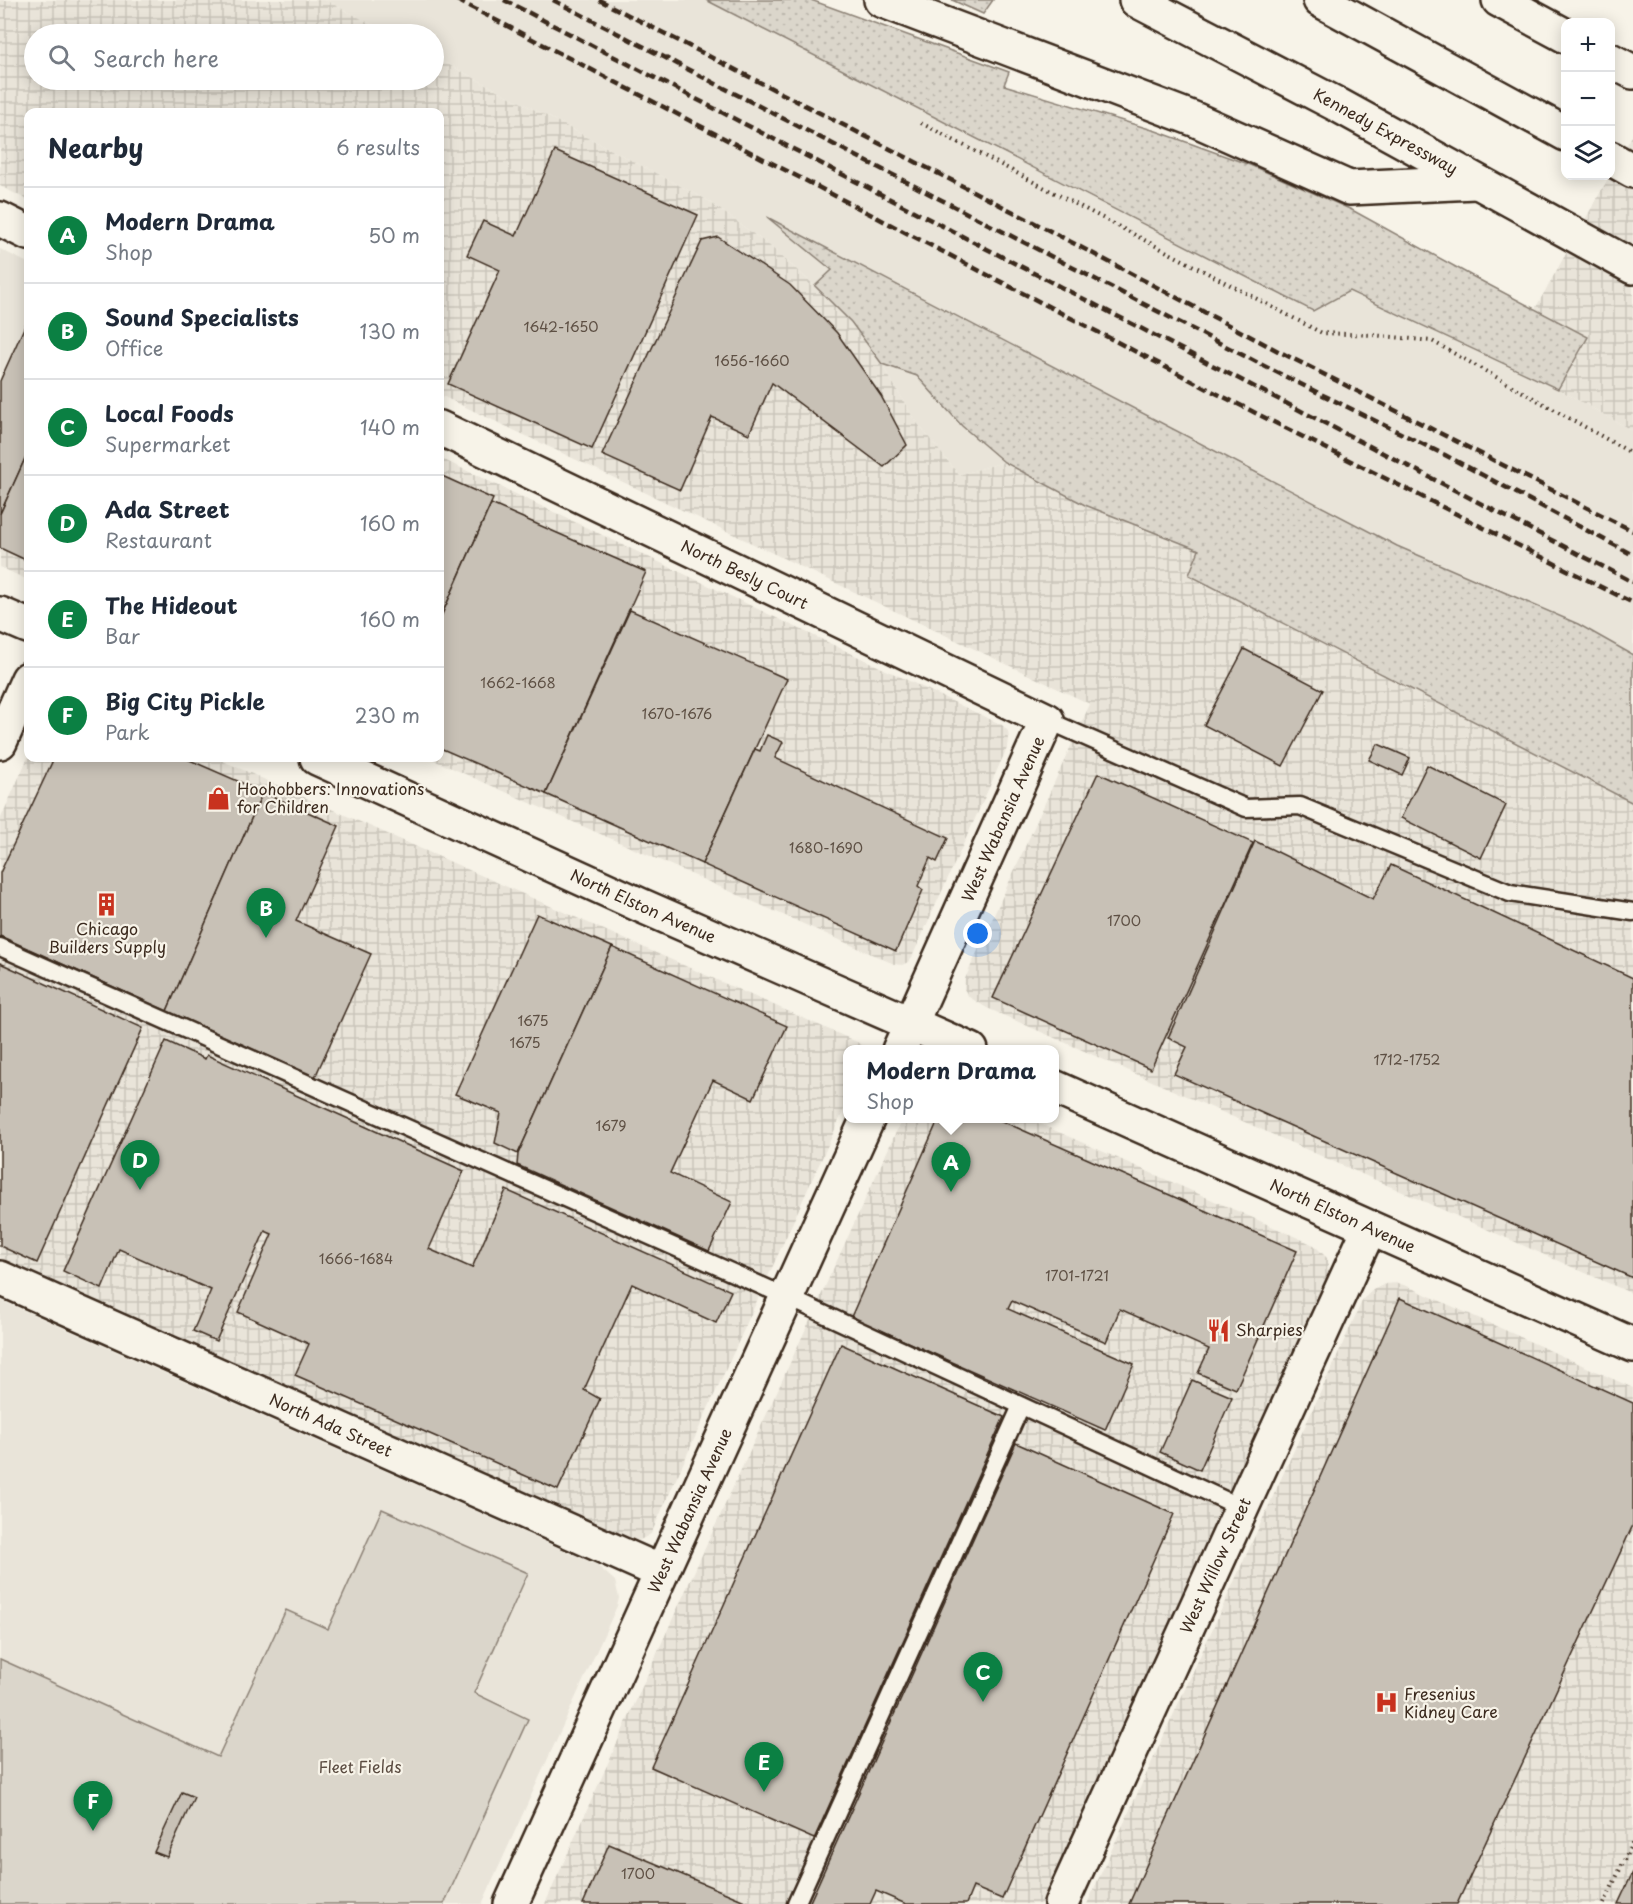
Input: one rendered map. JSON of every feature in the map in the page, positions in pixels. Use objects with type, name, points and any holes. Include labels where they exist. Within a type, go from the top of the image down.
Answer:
[{"type":"main road","points":[[881,0],[1194,119],[1348,188],[1475,182]]},
{"type":"main road","name":"Kennedy Expressway","points":[[1136,0],[1338,105],[1633,267]]},
{"type":"main road","points":[[1320,0],[1560,131]]},
{"type":"main road","points":[[1499,0],[1561,33]]},
{"type":"main road","points":[[1615,62],[1633,72]]},
{"type":"main road","points":[[1615,160],[1633,171]]},
{"type":"main road","points":[[0,219],[24,231]]},
{"type":"main road","name":"North Besly Court","points":[[444,430],[1047,720]]},
{"type":"main road","points":[[0,614],[24,624]]},
{"type":"main road","points":[[0,742],[24,688]]},
{"type":"main road","name":"West Wabansia Avenue","points":[[905,1036],[1047,720]]},
{"type":"main road","name":"North Elston Avenue","points":[[326,762],[640,905],[905,1036],[947,1045]]},
{"type":"main road","name":"North Elston Avenue","points":[[1059,1089],[1633,1345]]},
{"type":"main road","name":"West Wabansia Avenue","points":[[511,1904],[866,1123]]},
{"type":"main road","name":"West Willow Street","points":[[1061,1904],[1369,1228]]},
{"type":"main road","name":"North Ada Street","points":[[0,1278],[661,1572]]},
{"type":"lane","points":[[1047,720],[1246,808],[1300,806],[1510,893],[1633,912]]},
{"type":"lane","points":[[0,947],[787,1297],[1242,1508]]},
{"type":"lane","points":[[796,1904],[1022,1406]]},
{"type":"path","points":[[921,123],[1322,333],[1432,341],[1633,454]]},
{"type":"path","points":[[1604,1904],[1633,1841]]},
{"type":"shaded area","points":[[0,0],[325,0],[372,24],[24,24],[24,90],[444,90],[444,62],[707,200],[770,246],[851,322],[876,354],[914,419],[959,475],[1004,462],[1085,505],[1200,550],[1189,575],[1633,803],[1633,1294],[987,1008],[969,997],[964,989],[965,979],[1090,704],[444,397],[444,108],[24,108],[24,198],[0,186]]},
{"type":"shaded area","points":[[325,0],[706,0],[1313,311],[1349,291],[1558,389],[1633,431],[1633,803],[1004,462],[959,475],[914,419],[876,354],[851,322],[770,246],[707,200],[444,62],[444,24],[372,24]]},
{"type":"shaded area","points":[[1633,134],[1633,431],[1558,389],[1588,337],[1535,309],[1607,180],[1615,180],[1615,166]]},
{"type":"shaded area","points":[[0,249],[24,261],[24,461],[0,514]]},
{"type":"shaded area","points":[[444,460],[1002,725],[1008,731],[1008,746],[912,957],[902,965],[894,964],[438,762],[444,762]]},
{"type":"shaded area","points":[[24,461],[24,578],[0,567],[0,514]]},
{"type":"shaded area","points":[[26,762],[225,762],[861,1045],[843,1045],[843,1112],[651,1534],[640,1540],[633,1540],[0,1258],[0,820]]},
{"type":"shaded area","points":[[900,1123],[1038,1123],[1314,1245],[1327,1258],[1330,1279],[1046,1904],[545,1904],[668,1629]]},
{"type":"shaded area","points":[[1397,1283],[1633,1388],[1633,1904],[1087,1904],[1363,1299],[1373,1290],[1385,1284]]},
{"type":"shaded area","points":[[0,1300],[597,1565],[615,1581],[619,1598],[617,1606],[482,1904],[0,1904]]},
{"type":"green space","points":[[706,0],[811,0],[1009,72],[1004,85],[1156,131],[1250,165],[1352,210],[1588,337],[1558,389],[1349,291],[1313,311]]},
{"type":"green space","points":[[952,0],[993,0],[983,14]]},
{"type":"green space","points":[[767,217],[1397,546],[1578,624],[1633,655],[1633,803],[1189,575],[1199,550],[1085,505],[1004,462],[962,426],[917,376],[882,364],[851,322],[815,286],[832,270]]},
{"type":"green space","name":"Fleet Fields","points":[[382,1509],[528,1573],[474,1693],[528,1719],[444,1904],[0,1904],[0,1659],[218,1757],[286,1610],[328,1629]]},
{"type":"building","points":[[555,151],[698,215],[592,449],[448,384],[500,270],[467,255],[483,221],[516,236]]},
{"type":"building","points":[[718,237],[790,285],[837,333],[881,396],[907,445],[884,467],[772,383],[749,434],[712,417],[680,490],[602,455],[702,241]]},
{"type":"building","points":[[24,328],[24,461],[0,514],[0,381]]},
{"type":"building","points":[[24,461],[24,559],[0,548],[0,514]]},
{"type":"building","points":[[444,477],[493,499],[444,610]]},
{"type":"building","points":[[491,504],[646,572],[546,794],[444,750],[444,610]]},
{"type":"building","points":[[630,610],[787,679],[702,864],[546,794]]},
{"type":"building","points":[[1244,649],[1323,690],[1283,766],[1204,725]]},
{"type":"building","points":[[767,735],[783,742],[775,758],[948,838],[937,862],[930,858],[918,886],[923,890],[896,951],[702,864],[755,749],[760,751]]},
{"type":"building","points":[[1378,744],[1410,758],[1402,775],[1369,760]]},
{"type":"building","name":"Chicago Builders Supply","points":[[52,762],[194,762],[263,792],[167,1011],[0,936],[0,873]]},
{"type":"building","points":[[1427,765],[1506,805],[1481,858],[1401,818]]},
{"type":"building","points":[[1098,773],[1253,843],[1151,1069],[993,998]]},
{"type":"building","points":[[263,792],[339,826],[296,921],[371,954],[315,1077],[167,1011]]},
{"type":"building","points":[[1255,841],[1373,899],[1391,865],[1633,978],[1633,1278],[1174,1074],[1187,1047],[1168,1038]]},
{"type":"building","points":[[537,914],[612,947],[518,1154],[495,1143],[501,1113],[455,1094]]},
{"type":"building","points":[[612,947],[787,1026],[753,1099],[713,1080],[670,1173],[732,1202],[709,1251],[517,1165],[518,1154]]},
{"type":"building","points":[[0,963],[143,1028],[37,1263],[0,1246]]},
{"type":"building","points":[[166,1041],[205,1059],[207,1055],[464,1171],[429,1249],[472,1268],[506,1190],[731,1291],[716,1323],[632,1284],[584,1390],[600,1399],[558,1490],[295,1375],[309,1344],[238,1312],[272,1234],[265,1231],[216,1341],[193,1331],[211,1290],[119,1249],[102,1289],[63,1271]]},
{"type":"building","points":[[937,1123],[1006,1123],[1297,1251],[1236,1389],[1198,1373],[1209,1349],[1120,1309],[1106,1342],[1012,1301],[1008,1309],[1134,1364],[1105,1430],[851,1317]]},
{"type":"building","points":[[1400,1298],[1633,1403],[1633,1525],[1457,1904],[1129,1904]]},
{"type":"building","points":[[841,1344],[1004,1417],[814,1839],[651,1767]]},
{"type":"building","points":[[1192,1380],[1232,1397],[1200,1470],[1160,1452]]},
{"type":"building","points":[[1016,1443],[1174,1514],[1002,1899],[973,1887],[966,1904],[906,1904],[876,1891],[870,1904],[809,1904]]},
{"type":"building","points":[[182,1792],[194,1797],[167,1857],[154,1852]]},
{"type":"building","points":[[609,1844],[752,1904],[583,1904]]},
{"type":"building","points":[[1633,1872],[1633,1904],[1618,1904]]},
{"type":"railway","points":[[457,0],[1204,387],[1633,603]]},
{"type":"railway","points":[[504,0],[1633,582]]},
{"type":"railway","points":[[553,0],[1268,368],[1445,455],[1633,555]]},
{"type":"railway","points":[[599,0],[1035,223],[1278,351],[1633,531]]},
{"type":"place","name":"Hoohobbers: Innovations for Children","points":[[219,798]]},
{"type":"place","name":"Chicago Builders Supply","points":[[107,904]]},
{"type":"place","name":"Sound Specialists","points":[[266,938]]},
{"type":"place","name":"Ada Street","points":[[140,1190]]},
{"type":"place","name":"Modern Drama","points":[[951,1192]]},
{"type":"place","name":"Sharpies","points":[[1218,1330]]},
{"type":"place","name":"Local Foods","points":[[983,1702]]},
{"type":"place","name":"Fresenius Kidney Care","points":[[1386,1703]]},
{"type":"place","name":"The Hideout","points":[[764,1792]]},
{"type":"place","name":"Big City Pickle","points":[[93,1831]]}]
